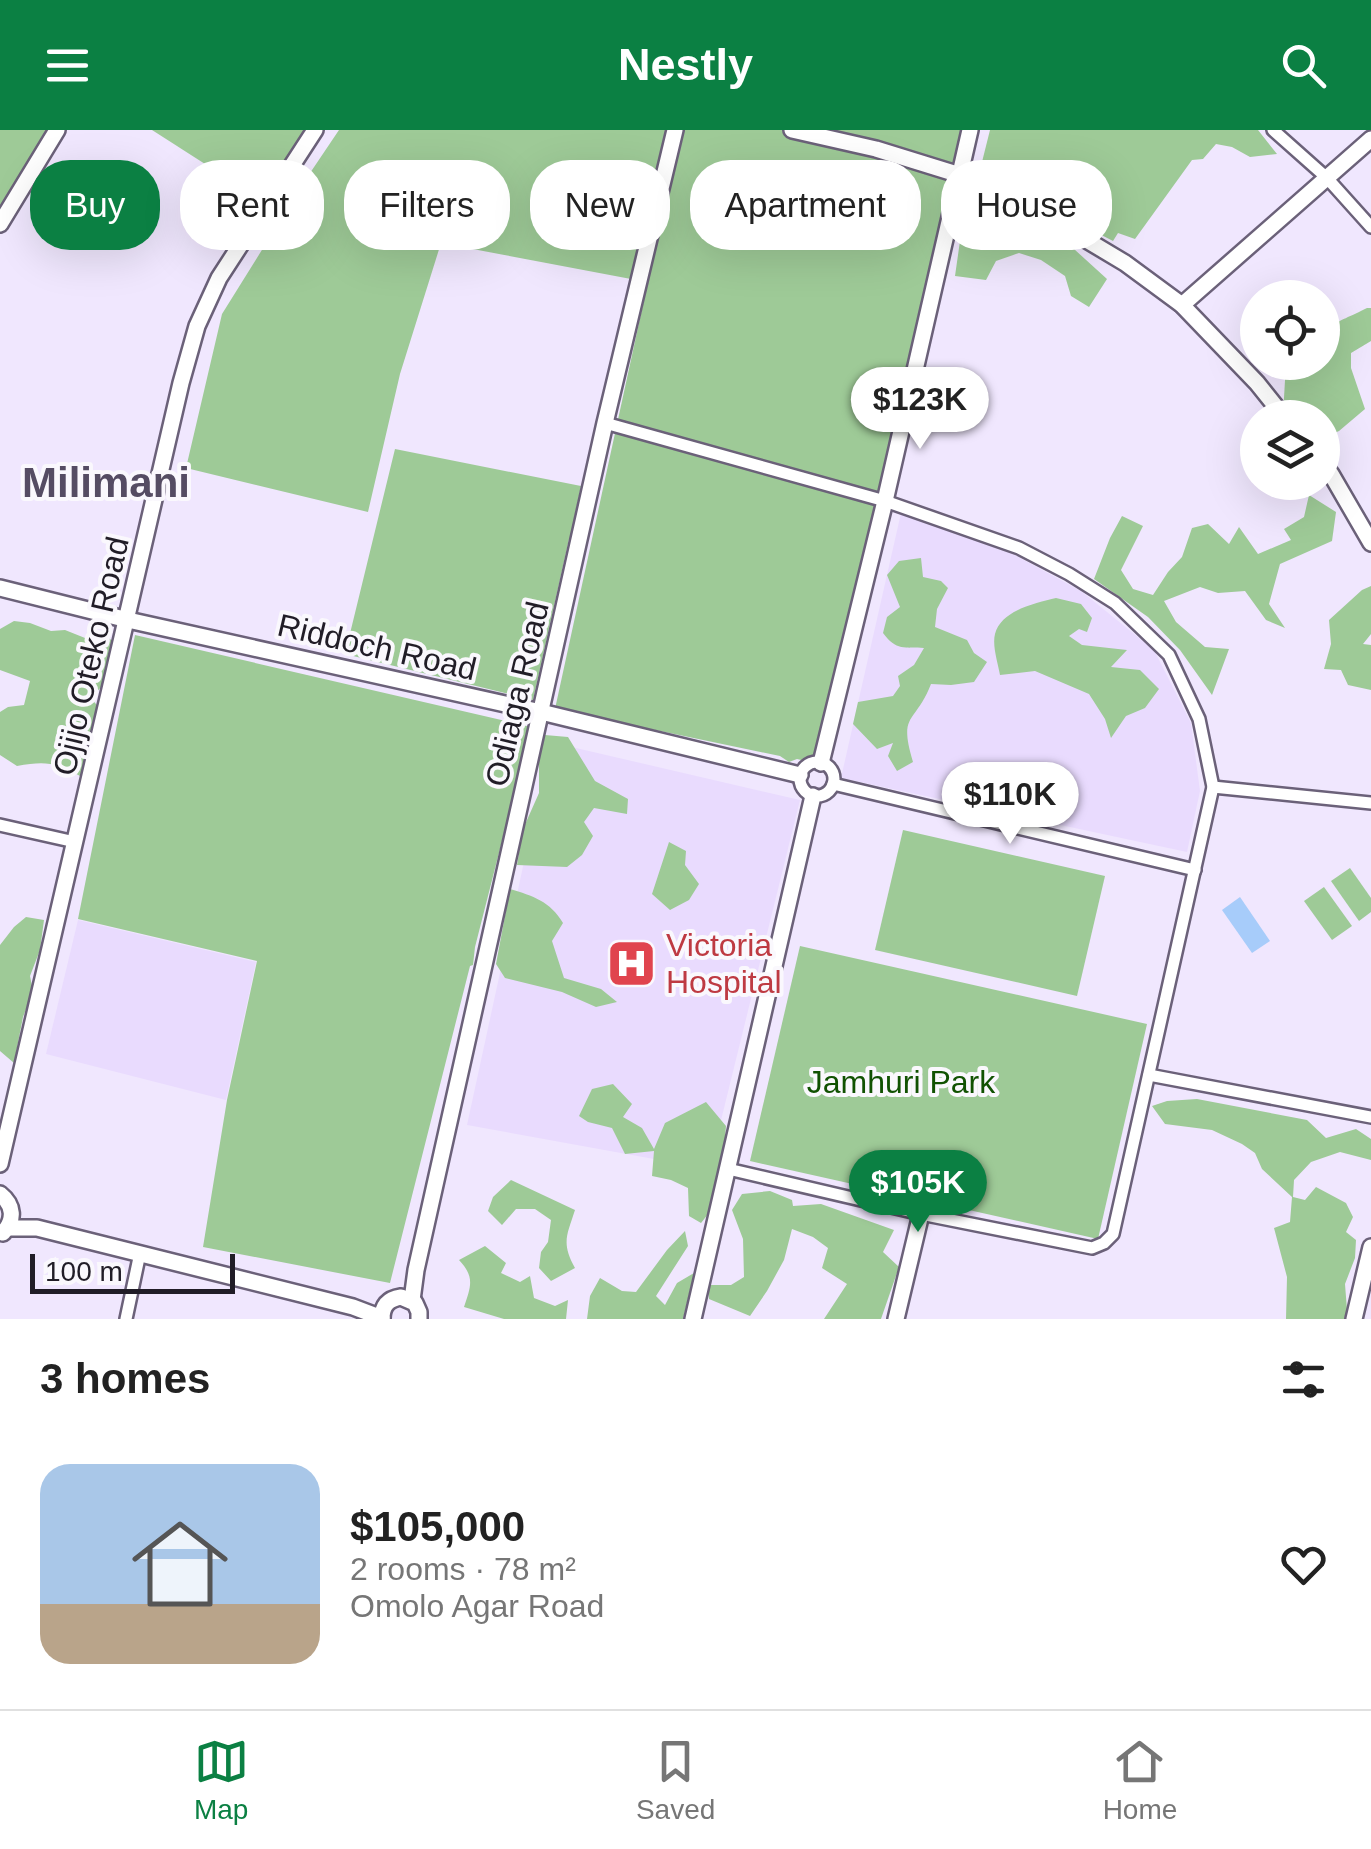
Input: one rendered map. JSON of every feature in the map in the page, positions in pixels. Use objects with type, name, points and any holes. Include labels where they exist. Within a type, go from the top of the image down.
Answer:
[{"type":"street","points":[[0,224],[57,130]]},
{"type":"street","name":"Ojijo Oteko Road","points":[[0,1164],[197,326],[220,278],[315,130]]},
{"type":"street","name":"Odiaga Road","points":[[417,1309],[416,1270],[605,423],[675,130]]},
{"type":"street","points":[[792,130],[941,169]]},
{"type":"street","points":[[963,160],[970,130]]},
{"type":"street","points":[[1273,130],[1327,178],[1371,228]]},
{"type":"street","points":[[1182,305],[1371,140]]},
{"type":"street","points":[[821,763],[943,250]]},
{"type":"street","points":[[1104,250],[1182,305],[1271,400]]},
{"type":"street","points":[[605,423],[886,501],[1019,548],[1069,574],[1114,603],[1168,655],[1199,718],[1213,787],[1113,1234],[1104,1244],[1092,1248],[728,1170]]},
{"type":"street","points":[[1340,489],[1371,542]]},
{"type":"street","name":"Riddoch Road","points":[[0,588],[541,712],[800,776]]},
{"type":"street","points":[[821,763],[832,771],[833,784],[826,794],[813,796],[802,788],[800,776],[808,765],[821,763]]},
{"type":"street","points":[[833,784],[1195,870]]},
{"type":"street","points":[[1213,787],[1371,802]]},
{"type":"street","points":[[693,1319],[813,796]]},
{"type":"street","points":[[0,825],[75,842]]},
{"type":"street","points":[[1149,1075],[1371,1116]]},
{"type":"street","points":[[0,1194],[8,1201],[6,1225],[37,1228],[383,1315],[388,1302],[417,1309]]},
{"type":"street","points":[[896,1319],[921,1214]]},
{"type":"street","points":[[1354,1319],[1371,1248]]},
{"type":"street","points":[[126,1319],[140,1253]]},
{"type":"shaded area","points":[[901,513],[1013,554],[1081,591],[1154,650],[1191,723],[1200,791],[1187,852],[841,778]]},
{"type":"shaded area","name":"Victoria Hospital","points":[[550,742],[800,800],[709,1169],[467,1125]]},
{"type":"shaded area","points":[[78,920],[256,962],[226,1100],[46,1054]]},
{"type":"green space","points":[[0,130],[52,130],[34,160],[30,160],[30,166],[0,216]]},
{"type":"green space","points":[[152,130],[310,130],[285,160],[199,160]]},
{"type":"green space","points":[[339,130],[667,130],[660,160],[530,160],[530,250],[638,250],[631,279],[478,250],[510,250],[510,160],[344,160],[344,250],[439,250],[400,374],[368,512],[186,468],[222,314],[262,250],[324,250],[324,160],[319,160]]},
{"type":"green space","points":[[681,130],[978,130],[970,160],[941,160],[941,250],[947,250],[814,763],[797,759],[789,762],[780,756],[555,709],[655,250],[670,250],[670,181]]},
{"type":"green space","points":[[990,130],[1258,130],[1277,154],[1250,157],[1216,144],[1203,159],[1192,160],[1135,239],[1118,233],[1113,241],[1112,160],[982,160]]},
{"type":"green space","points":[[959,250],[1075,250],[1107,279],[1089,307],[1071,296],[1065,276],[1041,260],[1019,253],[996,261],[986,280],[955,276]]},
{"type":"green space","points":[[1371,308],[1371,341],[1351,353],[1351,368],[1365,409],[1340,430],[1340,400],[1284,400],[1285,380],[1340,380],[1340,321]]},
{"type":"green space","points":[[395,449],[581,486],[575,535],[569,539],[533,700],[345,654]]},
{"type":"green space","points":[[1308,500],[1317,500],[1336,512],[1332,541],[1280,564],[1269,604],[1285,628],[1266,620],[1245,591],[1218,593],[1200,587],[1164,601],[1176,622],[1205,647],[1229,649],[1212,695],[1180,650],[1148,617],[1094,579],[1122,516],[1143,526],[1121,570],[1133,589],[1153,595],[1182,557],[1192,528],[1208,524],[1229,544],[1239,527],[1258,554],[1291,540],[1284,529],[1304,517]]},
{"type":"green space","points":[[921,558],[923,577],[941,581],[948,588],[937,609],[935,627],[967,640],[974,653],[987,662],[974,682],[931,684],[908,726],[913,762],[897,771],[888,756],[893,743],[877,749],[853,724],[858,702],[893,696],[900,686],[898,676],[914,665],[924,648],[897,645],[883,633],[887,617],[900,607],[887,575],[899,561]]},
{"type":"green space","points":[[1371,586],[1371,634],[1363,644],[1371,645],[1371,690],[1348,685],[1341,670],[1324,669],[1331,644],[1329,620]]},
{"type":"green space","points":[[1056,598],[1081,604],[1092,618],[1087,632],[1079,629],[1069,636],[1082,645],[1127,650],[1111,667],[1140,670],[1159,689],[1145,708],[1126,716],[1111,738],[1105,719],[1089,694],[1035,671],[1000,675],[994,644],[1004,619],[1020,609]]},
{"type":"green space","points":[[14,621],[51,631],[65,630],[85,638],[101,636],[115,642],[102,686],[91,698],[100,709],[92,738],[80,746],[87,757],[80,776],[50,764],[17,766],[0,755],[0,712],[24,705],[30,681],[0,670],[0,629]]},
{"type":"green space","points":[[135,635],[531,727],[390,1283],[203,1247],[227,1100],[257,961],[78,919]]},
{"type":"green space","points":[[545,735],[568,737],[595,781],[628,799],[627,814],[594,808],[584,822],[593,836],[582,855],[567,867],[517,865],[523,829],[539,793],[539,760]]},
{"type":"green space","points":[[903,830],[1105,876],[1077,996],[875,950]]},
{"type":"green space","points":[[669,842],[686,851],[685,865],[699,884],[689,900],[670,910],[652,894]]},
{"type":"green space","points":[[1350,868],[1371,898],[1371,912],[1359,921],[1331,881]]},
{"type":"green space","points":[[1324,887],[1352,926],[1332,940],[1304,901]]},
{"type":"green space","points":[[510,889],[547,904],[563,923],[552,941],[564,978],[601,989],[617,1002],[596,1007],[562,992],[505,978],[496,964]]},
{"type":"green space","points":[[26,917],[44,920],[40,950],[30,976],[33,991],[23,1017],[14,1063],[0,1051],[0,945]]},
{"type":"green space","name":"Jamhuri Park","points":[[800,946],[1147,1024],[1098,1239],[750,1161]]},
{"type":"green space","points":[[613,1084],[632,1104],[623,1117],[642,1128],[654,1149],[665,1123],[706,1102],[726,1126],[720,1199],[701,1223],[689,1216],[688,1188],[652,1176],[654,1151],[625,1154],[612,1128],[579,1116],[592,1089]]},
{"type":"green space","points":[[1197,1099],[1307,1120],[1326,1138],[1356,1129],[1371,1139],[1371,1160],[1340,1152],[1311,1162],[1294,1180],[1293,1197],[1305,1200],[1316,1187],[1346,1203],[1353,1217],[1346,1232],[1356,1240],[1355,1258],[1345,1284],[1344,1319],[1286,1319],[1287,1277],[1274,1228],[1290,1222],[1292,1197],[1262,1169],[1255,1153],[1242,1144],[1212,1130],[1165,1124],[1152,1106]]},
{"type":"green space","points":[[511,1180],[575,1210],[567,1245],[575,1268],[551,1281],[539,1268],[551,1220],[535,1209],[516,1209],[502,1225],[488,1211],[493,1197]]},
{"type":"green space","points":[[770,1191],[792,1200],[793,1206],[821,1204],[894,1230],[883,1252],[899,1267],[881,1319],[824,1319],[847,1284],[822,1268],[828,1248],[792,1229],[784,1260],[750,1316],[709,1299],[708,1285],[731,1285],[744,1277],[743,1239],[732,1210],[742,1194]]},
{"type":"green space","points":[[685,1231],[688,1246],[656,1296],[665,1305],[677,1283],[694,1273],[683,1319],[587,1319],[590,1296],[600,1278],[622,1291],[636,1292]]},
{"type":"green space","points":[[485,1246],[506,1263],[501,1273],[520,1282],[530,1276],[534,1298],[555,1306],[568,1300],[566,1319],[504,1319],[464,1307],[470,1282],[459,1260]]},
{"type":"water","points":[[1240,897],[1270,941],[1252,953],[1222,910]]},
{"type":"place","name":"Victoria Hospital","points":[[631,963]]},
{"type":"district","name":"Milimani","points":[[106,482]]}]
